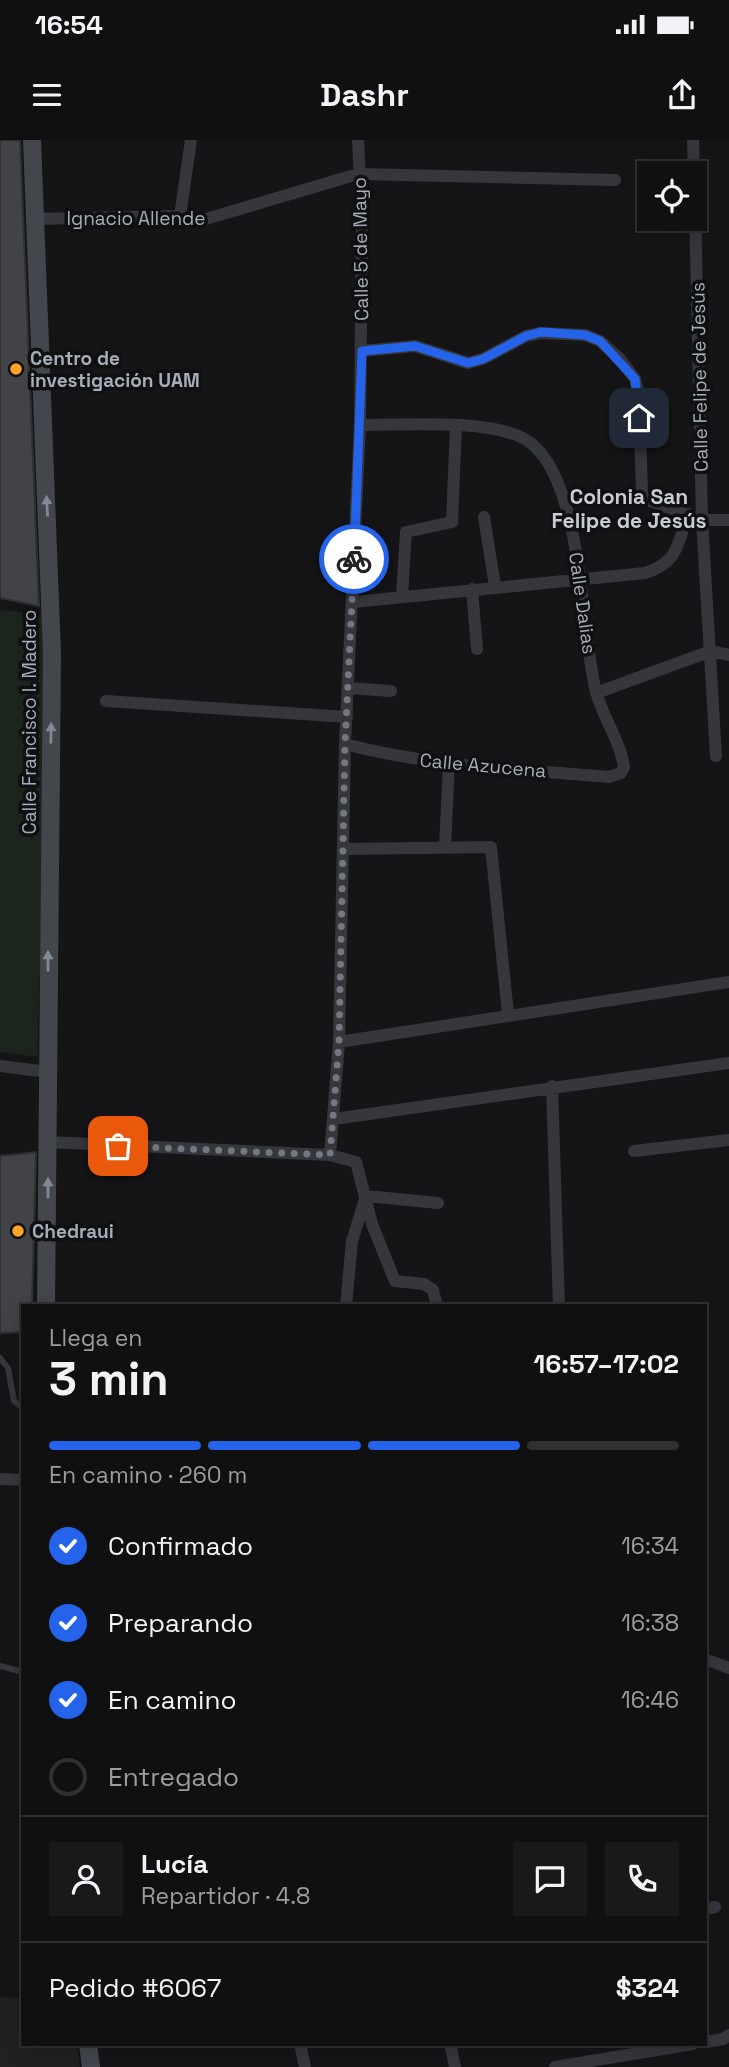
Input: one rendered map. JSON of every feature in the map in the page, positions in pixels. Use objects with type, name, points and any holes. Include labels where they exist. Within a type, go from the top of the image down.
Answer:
[{"type":"main road","name":"Calle Francisco I. Madero","points":[[32,140],[52,653],[46,1304]]},
{"type":"main road","points":[[88,2046],[91,2067]]},
{"type":"street","points":[[180,216],[191,140]]},
{"type":"street","name":"Calle 5 de Mayo","points":[[330,1155],[339,1042],[345,744],[360,425],[362,221],[358,140]]},
{"type":"street","points":[[693,140],[694,161]]},
{"type":"street","name":"Ignacio Allende","points":[[33,219],[180,216],[199,222],[358,174],[615,180]]},
{"type":"street","name":"Calle Felipe de Jesús","points":[[696,231],[702,520],[716,756]]},
{"type":"street","points":[[362,351],[415,346],[468,363],[483,359],[526,336],[541,332],[585,335],[600,341],[635,379],[639,395],[642,495],[648,500],[702,520],[729,520]]},
{"type":"street","name":"Calle Dalias","points":[[360,425],[456,426],[505,431],[526,439],[544,457],[562,490],[572,528],[596,693],[623,758],[621,773]]},
{"type":"street","points":[[402,596],[407,532],[452,522],[456,426]]},
{"type":"street","points":[[353,602],[645,573],[665,566],[674,553],[688,514]]},
{"type":"street","points":[[484,517],[495,586]]},
{"type":"street","points":[[472,589],[477,649]]},
{"type":"street","points":[[596,693],[711,651],[729,655]]},
{"type":"street","points":[[348,688],[391,691]]},
{"type":"street","points":[[106,701],[346,717]]},
{"type":"street","name":"Calle Azucena","points":[[345,744],[390,755],[449,763],[609,777],[621,773]]},
{"type":"street","points":[[445,848],[449,763]]},
{"type":"street","points":[[343,849],[491,847],[508,1014]]},
{"type":"street","points":[[339,1042],[729,982]]},
{"type":"street","points":[[334,1119],[551,1086],[729,1063]]},
{"type":"street","points":[[0,1066],[47,1072]]},
{"type":"street","points":[[551,1086],[559,1304]]},
{"type":"street","points":[[634,1151],[729,1140]]},
{"type":"street","points":[[48,1142],[330,1155],[356,1162],[372,1224],[395,1281],[424,1284],[433,1290],[437,1304]]},
{"type":"street","points":[[366,1196],[438,1203]]},
{"type":"street","points":[[346,1304],[352,1241],[366,1196]]},
{"type":"street","points":[[0,1479],[21,1480]]},
{"type":"street","points":[[707,1660],[729,1668]]},
{"type":"street","points":[[707,2042],[729,2035]]},
{"type":"street","points":[[300,2046],[305,2067]]},
{"type":"street","points":[[450,2046],[455,2067]]},
{"type":"street","points":[[555,2067],[629,2049],[667,2046]]},
{"type":"lane","points":[[0,1358],[8,1368],[13,1401],[21,1407]]},
{"type":"lane","points":[[0,1666],[21,1671]]},
{"type":"shaded area","points":[[0,610],[52,615],[37,1057],[0,1052]]},
{"type":"shaded area","points":[[0,1997],[21,1998],[21,2046],[77,2046],[80,2067],[0,2067]]},
{"type":"building","name":"Centro de investigación UAM","points":[[0,140],[20,140],[39,606],[0,598]]},
{"type":"building","name":"Chedraui","points":[[36,1152],[32,1304],[21,1304],[21,1332],[0,1333],[0,1156]]},
{"type":"way so far","points":[[118,1146],[330,1155],[339,1042],[345,744],[354,559]]},
{"type":"place","name":"Centro de investigación UAM","points":[[16,369]]},
{"type":"place","name":"Chedraui","points":[[18,1231]]},
{"type":"district","name":"Colonia San Felipe de Jesús","points":[[629,509]]},
{"type":"route","points":[[354,559],[362,351],[415,346],[468,363],[483,359],[526,336],[541,332],[585,335],[600,341],[620,359],[635,379],[639,395],[639,418]]}]
